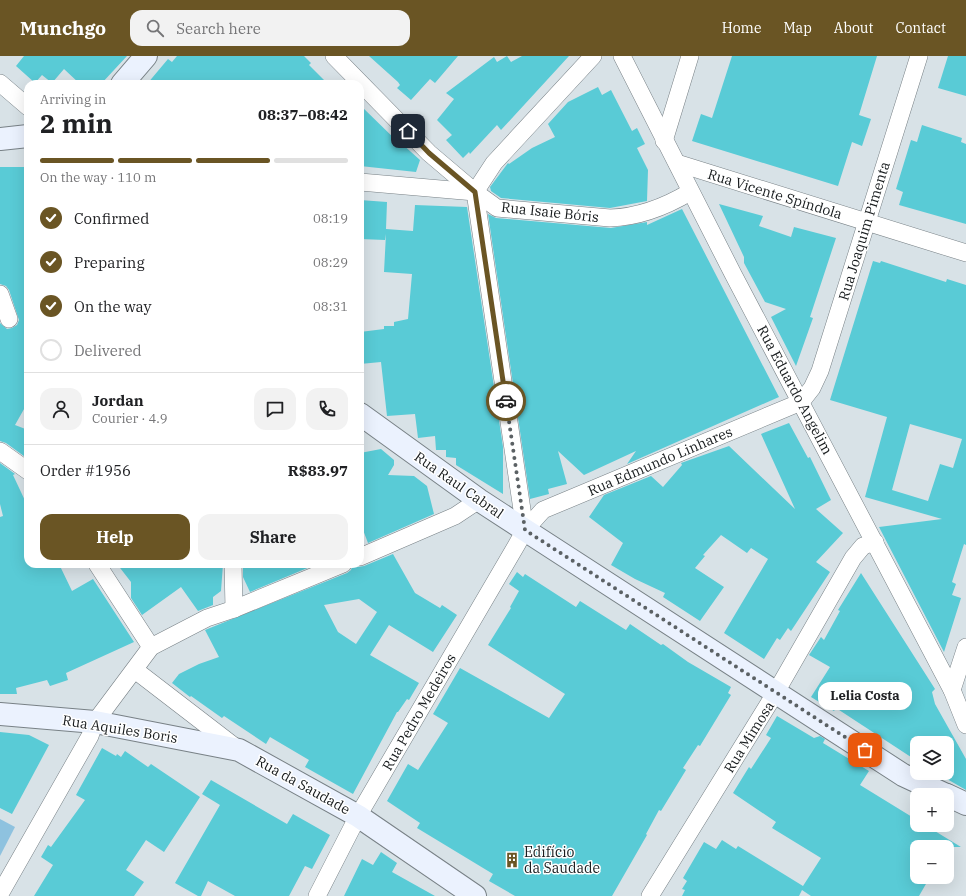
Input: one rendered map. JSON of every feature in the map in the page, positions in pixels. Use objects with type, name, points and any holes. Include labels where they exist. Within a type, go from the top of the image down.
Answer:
[{"type":"main road","points":[[125,80],[146,56]]},
{"type":"main road","points":[[0,139],[24,136]]},
{"type":"main road","name":"Rua Raul Cabral","points":[[364,417],[479,500],[902,775],[931,788]]},
{"type":"main road","name":"Rua Aquiles Boris","points":[[0,714],[95,722],[239,750]]},
{"type":"main road","name":"Rua da Saudade","points":[[239,750],[358,816],[475,896]]},
{"type":"main road","name":"Rua Raul Cabral","points":[[954,798],[966,804]]},
{"type":"street","name":"Rua Isaie Bóris","points":[[334,56],[358,80]]},
{"type":"street","points":[[525,530],[475,192],[494,163],[593,56]]},
{"type":"street","name":"Rua Eduardo Angelim","points":[[622,56],[690,192],[952,690],[966,725]]},
{"type":"street","points":[[664,140],[690,56]]},
{"type":"street","name":"Rua Joaquim Pimenta","points":[[801,402],[812,388],[820,372],[918,56]]},
{"type":"street","points":[[0,83],[24,104]]},
{"type":"street","name":"Rua Isaie Bóris","points":[[364,87],[429,153],[475,192],[497,208],[610,218],[628,217],[668,206],[690,192]]},
{"type":"street","name":"Rua Vicente Spíndola","points":[[677,164],[966,253]]},
{"type":"street","points":[[364,182],[475,192]]},
{"type":"street","points":[[0,294],[9,319]]},
{"type":"street","name":"Rua Edmundo Linhares","points":[[525,530],[543,510],[801,402]]},
{"type":"street","points":[[0,450],[24,468]]},
{"type":"street","points":[[364,555],[455,516],[479,500]]},
{"type":"street","name":"Rua Pedro Medeiros","points":[[317,896],[358,816],[525,530]]},
{"type":"street","name":"Rua Mimosa","points":[[650,896],[776,692],[853,558],[863,546],[875,542]]},
{"type":"street","points":[[100,568],[151,648]]},
{"type":"street","points":[[233,568],[234,609]]},
{"type":"street","points":[[0,894],[90,736],[95,722],[151,648],[206,618],[234,609],[333,568]]},
{"type":"street","points":[[952,690],[966,647]]},
{"type":"street","name":"Rua da Saudade","points":[[134,670],[239,750]]},
{"type":"shaded area","points":[[0,819],[15,827],[0,856]]},
{"type":"building","points":[[24,56],[127,56],[105,80],[76,80],[64,69],[55,80],[48,80],[42,75],[38,80],[32,80],[16,66]]},
{"type":"building","points":[[177,56],[304,56],[311,63],[309,65],[324,80],[150,80],[168,59],[172,62]]},
{"type":"building","points":[[369,56],[458,56],[435,83],[430,79],[411,100],[397,88],[400,85],[398,82]]},
{"type":"building","points":[[507,56],[511,62],[522,56],[569,56],[501,130],[497,125],[470,154],[469,152],[463,158],[446,140],[452,135],[437,120],[454,99],[446,93],[494,57],[497,62]]},
{"type":"building","points":[[732,56],[877,56],[859,115],[871,119],[862,146],[852,142],[838,186],[692,141],[701,114],[712,118]]},
{"type":"building","points":[[948,56],[966,56],[966,96],[938,88]]},
{"type":"building","points":[[598,87],[602,95],[611,90],[632,131],[637,128],[645,144],[637,148],[648,170],[647,201],[610,208],[501,198],[491,191],[490,187],[508,163],[509,164],[532,148],[555,137],[548,124],[568,102]]},
{"type":"building","points":[[364,109],[400,144],[401,143],[420,160],[416,172],[364,166]]},
{"type":"building","points":[[922,125],[962,138],[961,142],[966,144],[966,224],[899,205],[903,192],[896,189],[911,140],[917,142]]},
{"type":"building","points":[[0,167],[24,167],[24,409],[15,425],[24,428],[24,456],[6,443],[0,441],[0,323],[7,329],[17,325],[19,320],[9,290],[6,286],[0,284]]},
{"type":"building","points":[[364,200],[387,202],[386,229],[413,231],[415,205],[467,207],[503,447],[503,494],[456,465],[456,458],[446,457],[446,450],[436,450],[435,436],[418,438],[415,414],[387,416],[381,362],[364,364],[364,332],[384,329],[384,326],[394,326],[394,322],[408,319],[412,274],[384,272],[386,234],[385,240],[364,239]]},
{"type":"building","points":[[719,204],[763,216],[759,226],[791,237],[794,227],[836,238],[810,317],[813,318],[796,366],[771,317],[786,309],[765,302],[744,263],[744,257]]},
{"type":"building","points":[[682,209],[779,397],[627,464],[636,451],[584,475],[558,451],[567,484],[548,489],[549,494],[530,499],[488,214],[496,218],[611,228],[647,222],[647,225]]},
{"type":"building","points":[[873,261],[880,263],[881,261],[946,282],[947,279],[966,285],[966,545],[964,544],[952,582],[956,584],[952,595],[961,598],[944,652],[879,527],[942,519],[865,497],[887,417],[830,400]],"holes":[[[910,424],[962,439],[953,468],[940,464],[928,501],[892,490]]]},
{"type":"building","points":[[789,423],[808,458],[810,457],[831,500],[816,509],[843,533],[816,562],[830,572],[791,631],[788,628],[780,640],[777,638],[764,659],[724,633],[768,559],[751,548],[747,553],[721,535],[703,555],[705,556],[695,568],[724,587],[700,621],[663,597],[665,593],[635,579],[611,565],[623,543],[589,517],[604,495],[651,476],[663,487],[682,465],[681,463],[729,446],[795,509],[761,434]]},
{"type":"building","points":[[381,449],[394,460],[394,465],[388,475],[414,476],[427,486],[434,514],[368,543],[364,532],[364,452]]},
{"type":"building","points":[[0,463],[15,474],[13,475],[24,498],[24,568],[61,568],[72,591],[93,579],[134,642],[66,673],[68,680],[50,686],[47,680],[16,688],[17,694],[0,694],[0,517],[3,516],[0,504]]},
{"type":"building","points":[[393,554],[415,593],[440,608],[442,605],[457,615],[433,652],[389,625],[370,655],[419,683],[409,700],[407,699],[397,712],[353,794],[305,767],[309,760],[270,737],[266,744],[224,716],[222,718],[172,683],[179,674],[199,664],[219,657],[205,630],[347,573],[352,568],[364,568],[364,566]],"holes":[[[359,599],[377,612],[356,644],[338,632],[324,605]]]},
{"type":"building","points":[[120,568],[223,568],[221,591],[213,597],[213,605],[198,611],[181,587],[142,615],[131,598],[131,582]]},
{"type":"building","points":[[243,568],[307,568],[250,592],[243,577]]},
{"type":"building","points":[[517,572],[523,577],[525,574],[576,607],[580,601],[626,630],[630,624],[661,645],[663,644],[688,662],[731,687],[728,693],[731,695],[700,746],[698,745],[683,768],[686,770],[661,811],[659,810],[646,834],[647,835],[612,896],[515,896],[489,881],[493,874],[417,828],[420,823],[387,801],[408,764],[418,770],[448,723],[433,714],[460,668],[549,718],[565,694],[488,645],[511,608],[510,607],[519,591],[509,584]]},
{"type":"building","points":[[861,573],[935,689],[932,692],[935,704],[953,736],[910,736],[910,756],[836,708],[834,711],[811,697],[830,667],[809,655],[821,637],[824,640],[840,611],[838,610]]},
{"type":"building","points":[[777,716],[814,738],[820,736],[825,739],[823,743],[869,771],[860,785],[910,816],[910,832],[936,832],[950,840],[910,840],[910,884],[926,884],[919,896],[811,896],[802,890],[799,896],[682,896],[685,890],[682,889],[687,881],[683,878],[704,842],[716,849],[722,840],[736,849],[738,846],[803,886],[821,858],[772,828],[776,822],[733,793],[749,767],[751,769],[771,738],[766,735]]},
{"type":"building","points":[[0,732],[29,735],[49,745],[12,814],[0,808]]},
{"type":"building","points":[[954,738],[966,759],[966,790],[949,780],[954,780]]},
{"type":"building","points":[[102,748],[116,756],[117,754],[121,757],[125,751],[148,767],[151,764],[200,797],[164,852],[146,840],[126,870],[144,882],[134,896],[34,896],[53,865],[41,857],[48,845],[51,847],[85,800],[76,795]]},
{"type":"building","points":[[211,780],[287,824],[293,814],[330,835],[312,869],[305,866],[289,896],[235,896],[208,881],[201,896],[198,896],[175,883],[220,805],[202,794]]},
{"type":"building","points":[[954,843],[961,847],[954,847]]},
{"type":"building","points":[[381,852],[397,863],[392,872],[435,896],[344,896],[362,859],[373,865]]},
{"type":"way so far","points":[[506,401],[525,530],[865,750]]},
{"type":"place","name":"Lelia Costa","points":[[865,750]]},
{"type":"place","name":"Edifício da Saudade","points":[[512,860]]},
{"type":"route","points":[[408,131],[429,153],[475,192],[506,401]]}]
